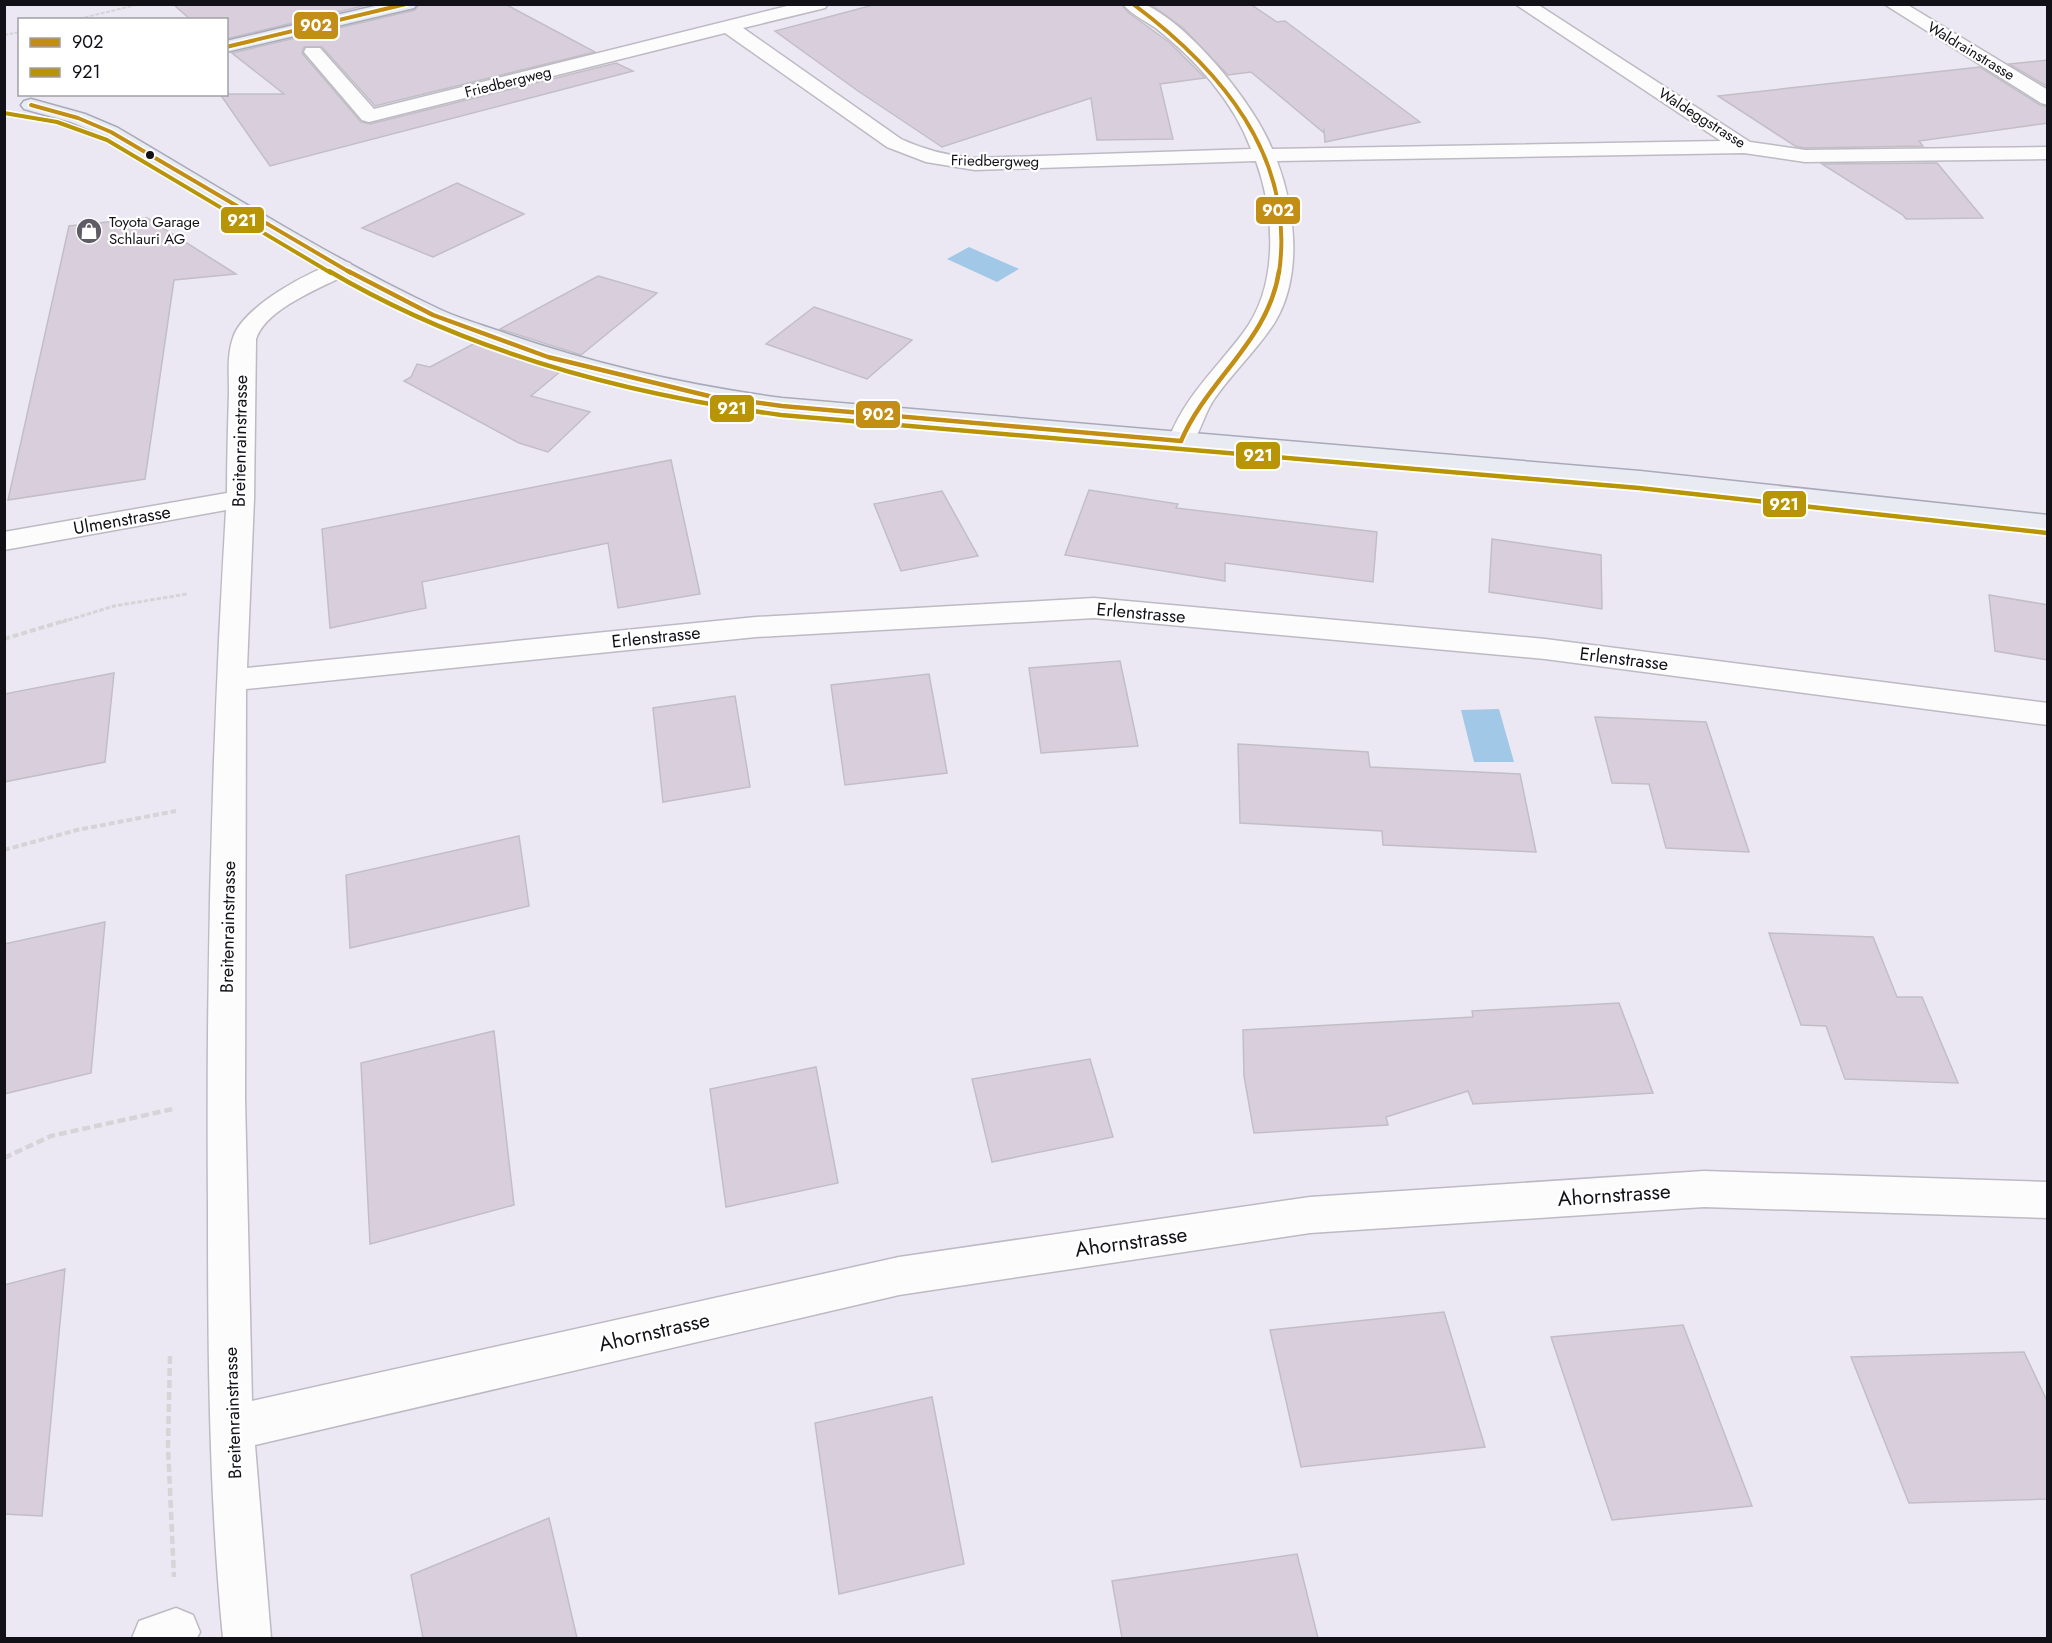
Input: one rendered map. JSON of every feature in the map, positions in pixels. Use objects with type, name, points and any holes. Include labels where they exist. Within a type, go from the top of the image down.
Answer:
[{"type":"main road","points":[[228,47],[408,4]]},
{"type":"main road","points":[[31,105],[50,96]]},
{"type":"main road","points":[[4,104],[31,105],[78,118],[111,132],[342,268],[433,315],[496,340],[548,357],[698,394],[782,406],[1640,479],[2048,524]]},
{"type":"street","name":"Friedbergweg","points":[[313,52],[369,116],[819,4]]},
{"type":"street","points":[[1132,4],[1160,23],[1208,66],[1233,96],[1265,155],[1279,199],[1282,242],[1279,280],[1263,322],[1198,401],[1186,421],[1181,441]]},
{"type":"street","name":"Waldeggstrasse","points":[[1524,4],[1744,147],[1805,156],[2048,153]]},
{"type":"street","name":"Waldrainstrasse","points":[[1893,4],[2048,99]]},
{"type":"street","name":"Friedbergweg","points":[[729,27],[894,143],[930,158],[975,164],[1265,155],[1744,147]]},
{"type":"street","name":"Breitenrainstrasse","points":[[247,1638],[231,1428],[226,1098],[231,680],[240,499],[242,357],[245,334],[258,318],[272,306],[342,268]]},
{"type":"street","name":"Ulmenstrasse","points":[[4,541],[240,499]]},
{"type":"street","name":"Erlenstrasse","points":[[231,680],[756,627],[1094,608],[1545,649],[2048,714]]},
{"type":"street","name":"Ahornstrasse","points":[[231,1428],[899,1276],[1310,1215],[1704,1189],[2048,1200]]},
{"type":"path","points":[[82,18],[140,4]]},
{"type":"path","points":[[4,639],[114,606],[192,593]]},
{"type":"path","points":[[4,850],[77,830],[183,810]]},
{"type":"path","points":[[4,1158],[51,1136],[149,1115]]},
{"type":"path","points":[[166,1635],[168,1446]]},
{"type":"water","points":[[969,247],[1019,269],[997,282],[947,259]]},
{"type":"water","points":[[1499,709],[1514,762],[1474,762],[1461,710]]},
{"type":"building","points":[[173,4],[371,4],[228,39],[228,18],[189,18]]},
{"type":"building","points":[[419,4],[505,4],[595,52],[375,106],[322,47],[304,47],[302,53],[361,122],[370,124],[616,63],[633,71],[270,166],[221,96],[284,94],[232,53],[415,10]]},
{"type":"building","points":[[877,4],[1121,4],[1129,13],[1170,43],[1205,78],[1160,84],[1173,139],[1097,140],[1091,98],[942,147],[858,91],[775,31]]},
{"type":"building","points":[[1150,4],[1250,4],[1277,22],[1285,21],[1420,122],[1325,142],[1324,130],[1323,132],[1251,72],[1228,75],[1183,28]]},
{"type":"building","points":[[2048,60],[2048,87],[2009,64]]},
{"type":"building","points":[[1980,67],[2040,105],[2048,107],[2048,123],[1919,141],[1923,146],[1805,148],[1795,146],[1718,96]]},
{"type":"building","points":[[1937,163],[1983,218],[1906,219],[1822,164]]},
{"type":"building","points":[[457,183],[524,214],[433,257],[362,228]]},
{"type":"building","points":[[147,218],[236,274],[174,280],[145,479],[8,500],[69,226]]},
{"type":"building","points":[[598,276],[657,293],[581,355],[500,329]]},
{"type":"building","points":[[814,307],[912,340],[867,379],[766,344]]},
{"type":"building","points":[[477,342],[562,370],[531,396],[590,412],[548,452],[519,443],[404,381],[411,377],[417,364],[430,367]]},
{"type":"building","points":[[671,460],[700,594],[618,608],[608,543],[422,582],[426,608],[330,628],[322,529]]},
{"type":"building","points":[[1089,490],[1178,504],[1176,508],[1377,532],[1373,582],[1225,563],[1225,581],[1065,555]]},
{"type":"building","points":[[942,491],[978,556],[901,571],[874,504]]},
{"type":"building","points":[[1492,539],[1601,555],[1602,609],[1489,592]]},
{"type":"building","points":[[1989,595],[2048,605],[2048,660],[1995,651]]},
{"type":"building","points":[[1120,661],[1138,746],[1041,753],[1029,668]]},
{"type":"building","points":[[114,673],[105,762],[4,782],[4,694]]},
{"type":"building","points":[[929,674],[947,773],[845,785],[831,685]]},
{"type":"building","points":[[735,696],[750,787],[663,802],[653,708]]},
{"type":"building","points":[[1595,717],[1706,722],[1749,852],[1666,848],[1649,784],[1612,783]]},
{"type":"building","points":[[1238,744],[1368,752],[1370,767],[1520,774],[1536,852],[1383,845],[1382,831],[1240,823]]},
{"type":"building","points":[[519,836],[529,906],[350,948],[346,875]]},
{"type":"building","points":[[105,922],[91,1073],[4,1094],[4,944]]},
{"type":"building","points":[[1769,933],[1873,937],[1897,997],[1922,997],[1958,1083],[1845,1079],[1826,1026],[1801,1025]]},
{"type":"building","points":[[1619,1003],[1653,1093],[1473,1104],[1468,1091],[1386,1117],[1388,1125],[1254,1133],[1244,1076],[1243,1030],[1473,1017],[1472,1011]]},
{"type":"building","points":[[494,1031],[514,1205],[370,1244],[361,1063]]},
{"type":"building","points":[[1090,1059],[1113,1137],[992,1162],[972,1079]]},
{"type":"building","points":[[816,1067],[838,1183],[726,1207],[710,1089]]},
{"type":"building","points":[[65,1269],[42,1516],[4,1514],[4,1285]]},
{"type":"building","points":[[1444,1312],[1485,1447],[1301,1467],[1270,1330]]},
{"type":"building","points":[[1683,1325],[1752,1506],[1612,1520],[1551,1337]]},
{"type":"building","points":[[2024,1352],[2048,1403],[2048,1499],[1909,1503],[1851,1357]]},
{"type":"building","points":[[932,1397],[964,1564],[839,1594],[815,1423]]},
{"type":"building","points":[[549,1518],[577,1638],[423,1638],[411,1575]]},
{"type":"building","points":[[1297,1554],[1318,1638],[1122,1638],[1112,1581]]},
{"type":"transit line","name":"902","points":[[228,47],[406,4]]},
{"type":"transit line","name":"902","points":[[1133,4],[1189,49],[1236,103],[1254,133],[1268,166],[1277,200],[1281,237],[1280,258],[1276,288],[1269,308],[1255,334],[1199,406],[1181,441]]},
{"type":"transit line","name":"902","points":[[31,105],[78,118],[111,132],[342,268],[433,315],[548,357],[709,396],[782,406],[1181,441]]},
{"type":"transit line","name":"921","points":[[4,113],[57,122],[107,140],[337,276],[430,323],[546,366],[707,405],[781,415],[1639,488],[2047,533]]},
{"type":"place","name":"Toyota Garage Schlauri AG","points":[[89,231]]}]
